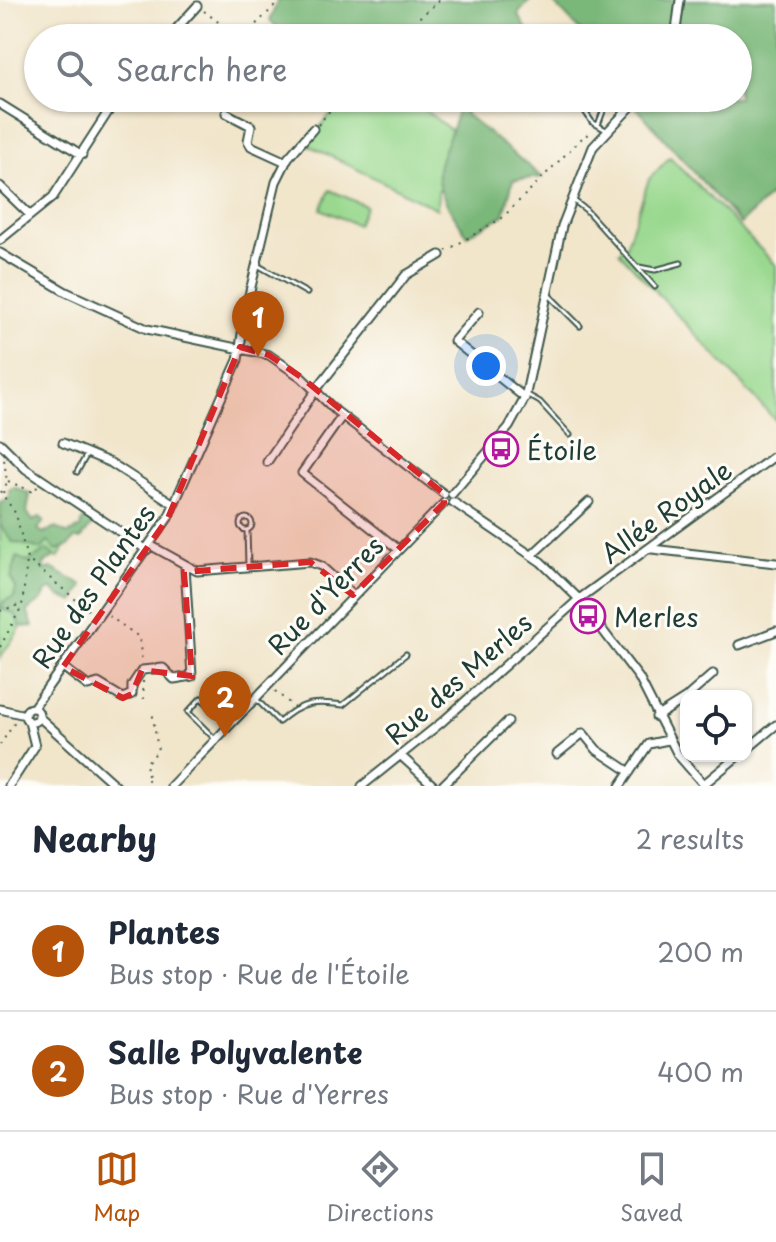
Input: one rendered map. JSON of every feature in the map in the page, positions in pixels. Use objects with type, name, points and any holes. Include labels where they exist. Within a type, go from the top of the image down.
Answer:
[{"type":"street","points":[[677,24],[680,0]]},
{"type":"street","points":[[181,24],[197,6]]},
{"type":"street","points":[[0,104],[82,155]]},
{"type":"street","points":[[0,240],[53,197],[108,112]]},
{"type":"street","name":"Rue d'Yerres","points":[[171,786],[228,723],[448,498],[509,427],[525,396],[562,226],[602,128],[623,112]]},
{"type":"street","points":[[226,113],[251,126],[251,146],[286,162]]},
{"type":"street","name":"Rue des Plantes","points":[[25,717],[149,548],[174,504],[238,360],[269,204],[286,162],[313,129]]},
{"type":"street","points":[[0,186],[30,215]]},
{"type":"street","points":[[0,253],[55,287],[135,325],[269,355],[448,498],[532,555],[579,599],[639,678],[668,740],[704,785],[731,762]]},
{"type":"street","points":[[267,462],[315,391],[406,275],[440,255]]},
{"type":"street","points":[[479,312],[454,341],[525,396]]},
{"type":"street","points":[[342,416],[302,473],[398,549]]},
{"type":"street","points":[[0,443],[42,480],[149,548],[185,567],[197,571],[310,562],[321,566],[353,595]]},
{"type":"street","points":[[63,443],[86,456],[111,463],[174,504]]},
{"type":"street","name":"Allée Royale","points":[[579,599],[652,549],[776,455]]},
{"type":"street","points":[[767,462],[776,461]]},
{"type":"street","points":[[532,555],[589,502]]},
{"type":"street","points":[[652,549],[776,563]]},
{"type":"street","points":[[63,667],[88,686],[98,683],[123,698],[132,694],[132,685],[142,670],[163,668],[174,679],[192,676],[185,567]]},
{"type":"street","name":"Rue des Merles","points":[[362,786],[579,599]]},
{"type":"street","points":[[739,645],[776,631]]},
{"type":"street","points":[[695,690],[713,674]]},
{"type":"street","points":[[656,717],[680,702]]},
{"type":"street","points":[[33,708],[39,717],[116,786]]},
{"type":"street","points":[[0,709],[25,717],[39,717]]},
{"type":"street","points":[[9,786],[35,746],[25,717]]},
{"type":"street","points":[[442,786],[508,721]]},
{"type":"street","points":[[752,745],[776,725]]},
{"type":"street","points":[[557,754],[583,733],[597,750],[630,772]]},
{"type":"street","points":[[620,786],[649,744],[668,740]]},
{"type":"street","points":[[400,755],[434,786]]},
{"type":"lane","points":[[588,112],[602,128]]},
{"type":"lane","points":[[602,128],[605,112]]},
{"type":"lane","points":[[573,200],[586,210],[655,287]]},
{"type":"lane","points":[[636,266],[655,270],[681,263]]},
{"type":"lane","points":[[256,265],[307,293]]},
{"type":"lane","points":[[548,294],[580,326]]},
{"type":"lane","points":[[525,396],[540,402],[570,435]]},
{"type":"lane","points":[[77,472],[86,456]]},
{"type":"lane","points":[[247,530],[248,565]]},
{"type":"lane","points":[[254,697],[279,722],[295,707],[312,700],[343,705],[406,654]]},
{"type":"lane","points":[[214,738],[188,712],[201,698],[228,723]]},
{"type":"path","points":[[256,24],[281,0]]},
{"type":"path","points":[[412,24],[440,0]]},
{"type":"path","points":[[197,6],[221,24]]},
{"type":"path","points":[[313,129],[328,112]]},
{"type":"path","points":[[440,255],[502,218],[586,134],[597,143]]},
{"type":"path","points":[[7,482],[3,464],[9,452]]},
{"type":"path","points":[[6,473],[12,476],[12,481]]},
{"type":"path","points":[[0,647],[22,604],[27,559],[16,514],[1,492],[7,482],[12,481],[33,492],[42,480]]},
{"type":"path","points":[[27,559],[75,601],[100,616],[109,616],[139,637],[144,703]]},
{"type":"path","points":[[0,611],[22,604]]},
{"type":"path","points":[[267,683],[295,707]]},
{"type":"path","points":[[149,786],[146,763],[158,751],[152,710]]},
{"type":"path","points":[[0,745],[25,717]]},
{"type":"highlighted area","points":[[240,347],[269,355],[301,377],[444,494],[444,503],[353,595],[310,562],[184,572],[192,676],[142,670],[132,694],[123,698],[63,667],[168,518]]},
{"type":"green space","points":[[278,0],[530,0],[518,14],[524,24],[274,24],[270,20]]},
{"type":"green space","points":[[551,0],[776,0],[776,190],[740,224],[640,112],[752,112],[752,24],[574,24]]},
{"type":"green space","points":[[332,112],[427,112],[460,137],[438,192],[437,209],[306,144]]},
{"type":"green space","points":[[456,112],[466,112],[542,177],[513,180],[504,215],[467,235],[441,192],[439,183],[439,164]]},
{"type":"green space","points":[[670,157],[776,265],[776,421],[619,252],[626,246],[649,179]]},
{"type":"green space","points":[[330,190],[366,206],[357,225],[321,209]]},
{"type":"green space","points":[[14,487],[30,494],[27,512],[33,521],[40,517],[44,521],[38,529],[43,533],[56,528],[68,534],[80,528],[83,519],[88,518],[92,525],[81,539],[74,539],[69,546],[56,550],[48,541],[42,549],[13,542],[0,525],[0,502],[9,498],[9,490]]},
{"type":"green space","points":[[0,525],[13,542],[42,548],[48,540],[56,550],[64,548],[58,558],[47,551],[20,586],[16,604],[21,627],[0,658]]},
{"type":"green space","points":[[47,550],[55,556],[44,564],[43,570],[51,568],[83,586],[74,602],[59,596],[53,589],[46,592],[42,600],[27,611],[33,626],[21,627],[15,614],[0,608],[5,600],[14,597],[16,588],[11,578],[17,557],[28,562]]},
{"type":"place","name":"Plantes","points":[[258,357]]},
{"type":"place","name":"Étoile","points":[[501,449]]},
{"type":"place","name":"Merles","points":[[588,616]]},
{"type":"place","name":"Salle Polyvalente","points":[[225,737]]}]
